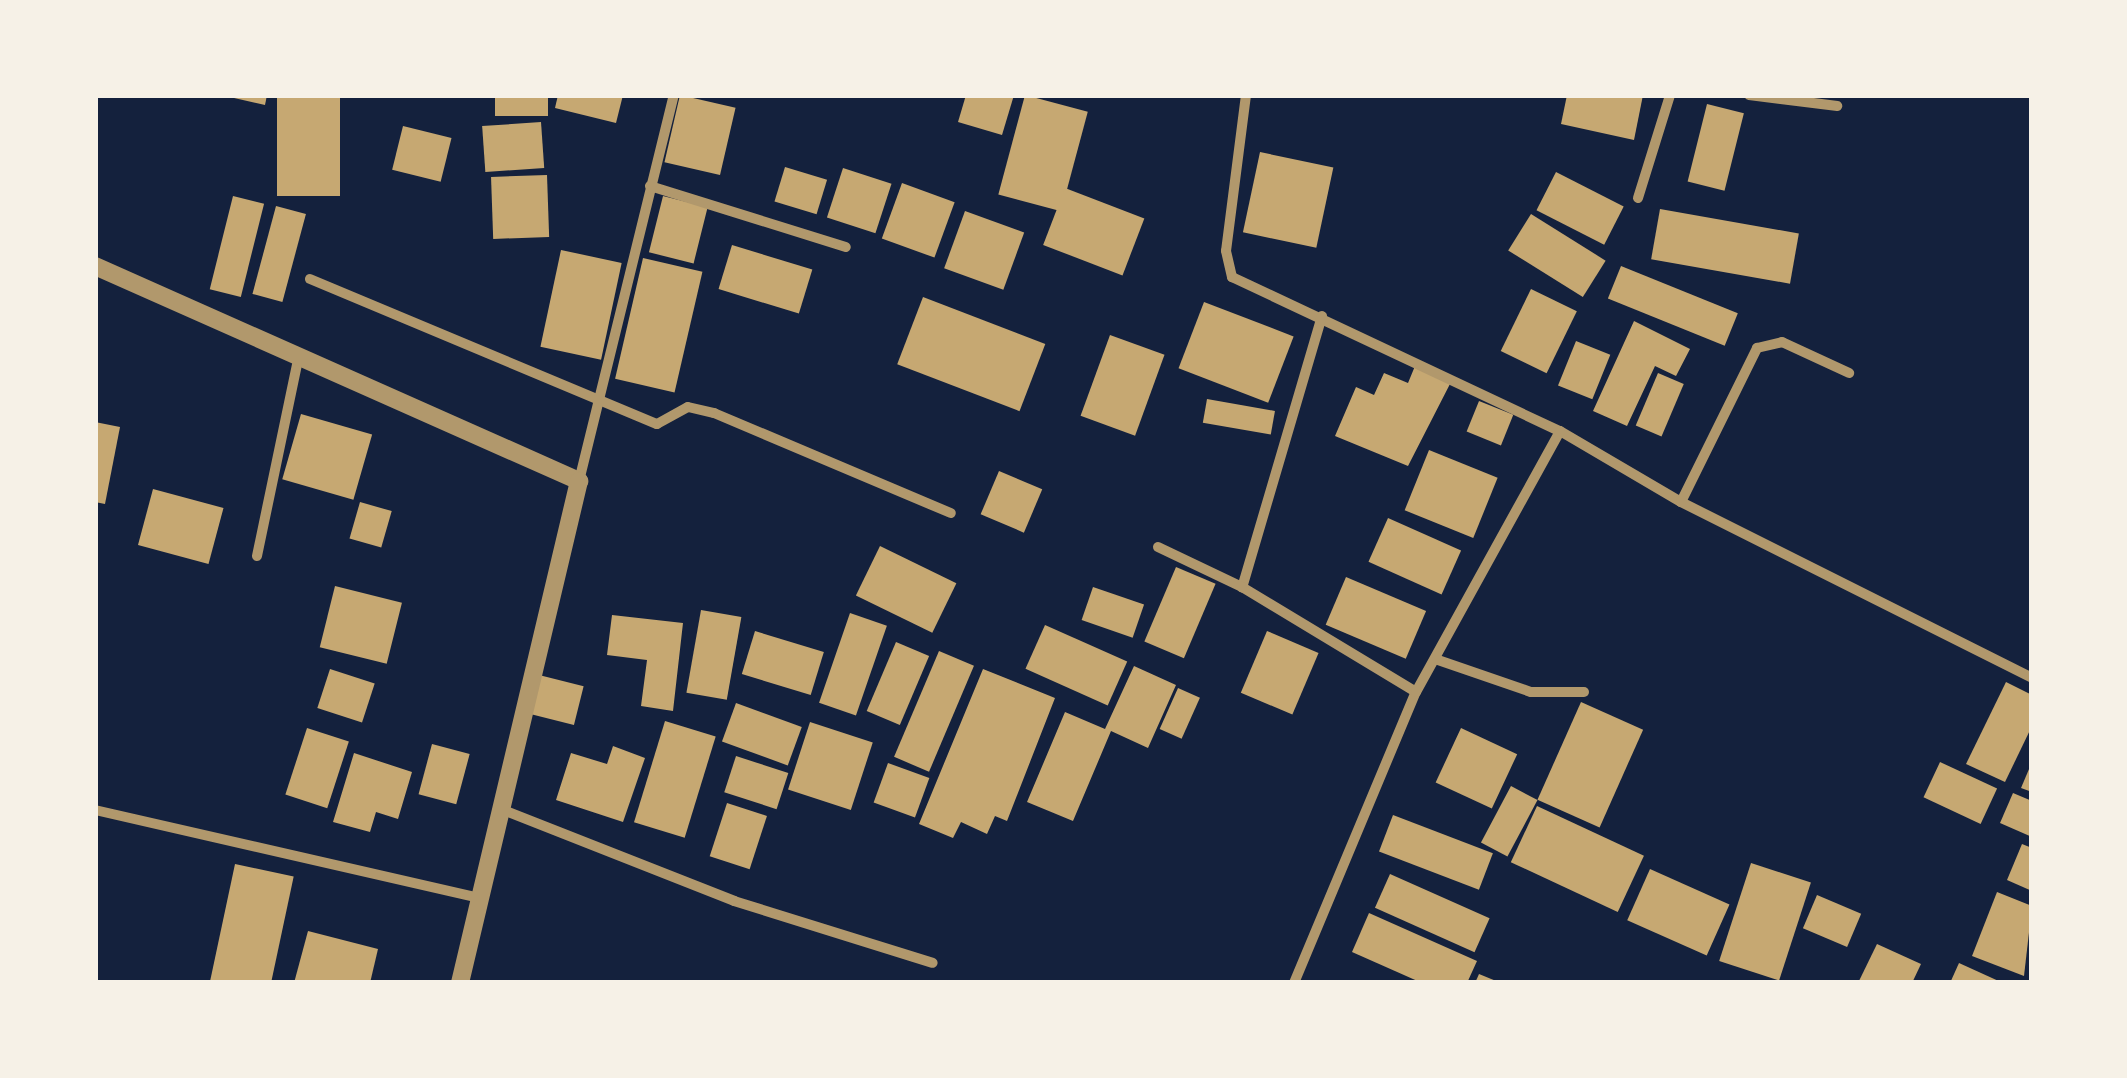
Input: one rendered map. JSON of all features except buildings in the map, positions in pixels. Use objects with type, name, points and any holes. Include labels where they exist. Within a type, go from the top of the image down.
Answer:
[{"type":"street","points":[[460,983],[596,400],[674,95]]},
{"type":"street","points":[[1246,95],[1226,251],[1232,277],[1560,431],[1681,502],[2031,675]]},
{"type":"street","points":[[1638,198],[1670,95]]},
{"type":"street","points":[[1749,95],[1837,106]]},
{"type":"street","points":[[650,186],[846,247]]},
{"type":"street","points":[[95,266],[579,481]]},
{"type":"street","points":[[310,278],[657,424],[688,407],[714,413],[951,513]]},
{"type":"street","points":[[1242,588],[1270,519],[1290,403],[1322,316]]},
{"type":"street","points":[[1681,502],[1757,348],[1782,342],[1848,373]]},
{"type":"street","points":[[257,556],[298,358]]},
{"type":"street","points":[[1294,983],[1416,692],[1438,660],[1560,431]]},
{"type":"street","points":[[1158,547],[1242,588],[1416,692]]},
{"type":"street","points":[[1438,660],[1532,692],[1584,692]]},
{"type":"street","points":[[499,808],[734,901],[932,963]]},
{"type":"street","points":[[95,810],[480,898]]}]
